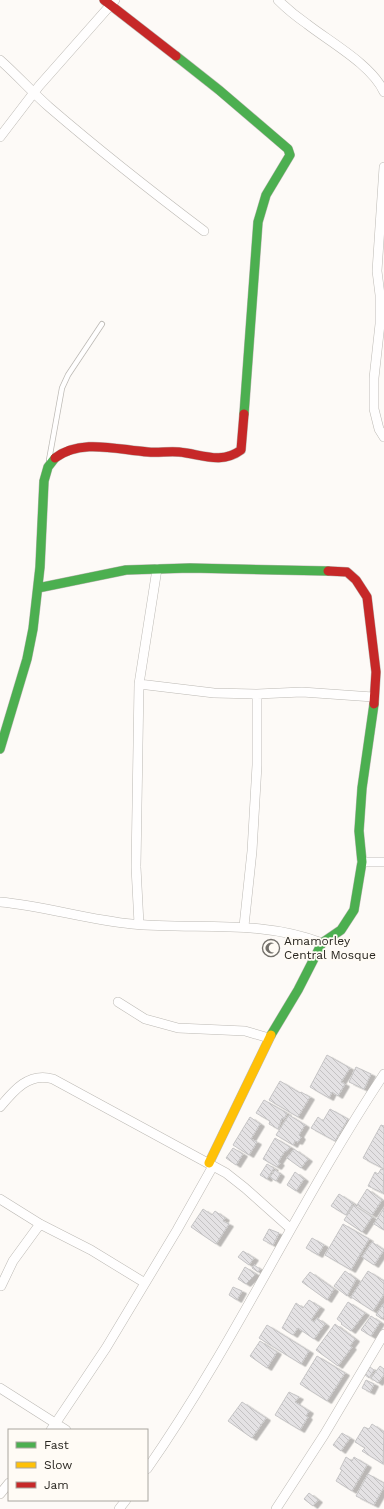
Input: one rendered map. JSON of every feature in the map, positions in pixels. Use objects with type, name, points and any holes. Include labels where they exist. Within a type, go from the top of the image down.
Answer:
[{"type":"street","points":[[278,0],[307,25],[371,74],[384,92]]},
{"type":"street","points":[[0,137],[34,93],[110,2],[219,90],[288,150],[290,155],[288,161],[266,195],[258,222],[241,450],[231,457],[220,459],[180,452],[146,452],[85,446],[60,454],[48,466],[44,485],[38,588],[27,659],[4,718],[0,749]]},
{"type":"street","points":[[0,60],[20,77],[34,93],[137,181],[204,231]]},
{"type":"street","points":[[384,167],[377,271],[380,295],[380,324],[374,378],[374,409],[379,430],[384,437]]},
{"type":"street","points":[[140,924],[136,867],[139,684],[158,569]]},
{"type":"street","points":[[0,1388],[54,1427],[106,1348],[145,1283],[211,1165],[269,1038],[298,990],[322,944],[341,930],[354,910],[362,862],[359,831],[362,788],[373,714],[373,697],[376,672],[367,597],[362,586],[347,572],[293,570],[126,570],[38,588]]},
{"type":"street","points":[[139,684],[214,693],[257,694],[302,692],[373,697]]},
{"type":"street","points":[[244,926],[252,851],[258,765],[257,694]]},
{"type":"street","points":[[362,862],[384,862]]},
{"type":"street","points":[[0,902],[140,924],[244,926],[283,931],[304,936],[322,944]]},
{"type":"street","points":[[118,1002],[145,1019],[178,1028],[245,1032],[269,1038]]},
{"type":"street","points":[[148,1467],[217,1359],[291,1229],[384,1074]]},
{"type":"street","points":[[0,1107],[20,1085],[29,1080],[45,1077],[62,1084],[211,1165],[246,1188],[291,1229]]},
{"type":"street","points":[[0,1199],[40,1224],[90,1250],[145,1283]]},
{"type":"street","points":[[1,1286],[13,1261],[40,1224]]},
{"type":"street","points":[[276,1509],[286,1491],[324,1436],[384,1334]]},
{"type":"street","points":[[0,1494],[8,1484]]},
{"type":"street","points":[[119,1509],[125,1501]]},
{"type":"lane","points":[[48,466],[62,388],[68,375],[102,324]]},
{"type":"building","points":[[327,1055],[350,1068],[341,1082],[345,1084],[338,1096],[332,1092],[329,1098],[310,1087]]},
{"type":"building","points":[[356,1067],[371,1074],[364,1089],[349,1082]]},
{"type":"building","points":[[280,1081],[310,1097],[298,1117],[269,1100]]},
{"type":"building","points":[[264,1100],[287,1113],[284,1119],[282,1118],[278,1129],[269,1124],[270,1121],[256,1113]]},
{"type":"building","points":[[330,1109],[348,1119],[335,1141],[311,1128],[318,1117],[323,1121]]},
{"type":"building","points":[[289,1115],[305,1125],[299,1135],[301,1137],[298,1142],[295,1141],[293,1145],[276,1135]]},
{"type":"building","points":[[250,1117],[260,1124],[251,1139],[257,1142],[249,1155],[233,1145]]},
{"type":"building","points":[[381,1125],[384,1126],[384,1169],[363,1158]]},
{"type":"building","points":[[275,1138],[290,1147],[286,1152],[285,1151],[278,1162],[280,1163],[277,1167],[263,1159]]},
{"type":"building","points":[[233,1148],[243,1154],[236,1165],[226,1158]]},
{"type":"building","points":[[294,1149],[308,1159],[301,1168],[287,1158]]},
{"type":"building","points":[[267,1164],[274,1168],[267,1179],[260,1175]]},
{"type":"building","points":[[381,1169],[384,1170],[383,1193],[368,1186],[375,1172],[378,1174]]},
{"type":"building","points":[[275,1170],[280,1174],[276,1181],[270,1177]]},
{"type":"building","points":[[295,1172],[304,1179],[296,1191],[287,1185]]},
{"type":"building","points":[[367,1189],[382,1200],[372,1215],[357,1205]]},
{"type":"building","points":[[339,1194],[353,1203],[346,1215],[331,1206]]},
{"type":"building","points":[[354,1205],[372,1217],[362,1232],[344,1220]]},
{"type":"building","points":[[384,1208],[384,1230],[374,1224]]},
{"type":"building","points":[[203,1209],[212,1215],[215,1211],[225,1218],[223,1221],[229,1224],[216,1244],[191,1227]]},
{"type":"building","points":[[343,1224],[369,1239],[351,1270],[325,1255]]},
{"type":"building","points":[[269,1229],[279,1233],[273,1245],[263,1240]]},
{"type":"building","points":[[312,1238],[324,1245],[318,1255],[306,1248]]},
{"type":"building","points":[[372,1242],[384,1250],[374,1265],[362,1257]]},
{"type":"building","points":[[243,1251],[254,1258],[249,1265],[238,1257]]},
{"type":"building","points":[[254,1265],[260,1269],[258,1272],[252,1268]]},
{"type":"building","points":[[245,1267],[256,1274],[246,1284],[238,1279]]},
{"type":"building","points":[[345,1271],[356,1279],[347,1296],[334,1286]]},
{"type":"building","points":[[368,1271],[384,1281],[384,1294],[373,1311],[351,1297]]},
{"type":"building","points":[[310,1272],[334,1289],[327,1300],[302,1282]]},
{"type":"building","points":[[233,1287],[242,1291],[237,1300],[229,1295]]},
{"type":"building","points":[[309,1300],[320,1307],[311,1320],[314,1322],[317,1318],[325,1324],[314,1339],[298,1328],[293,1335],[282,1328],[296,1303],[303,1308]]},
{"type":"building","points":[[348,1302],[365,1313],[351,1331],[337,1319]]},
{"type":"building","points":[[384,1303],[384,1316],[382,1319],[376,1315]]},
{"type":"building","points":[[371,1316],[380,1322],[371,1336],[361,1330]]},
{"type":"building","points":[[335,1324],[355,1339],[350,1346],[352,1347],[338,1366],[316,1350]]},
{"type":"building","points":[[267,1325],[309,1351],[301,1364],[259,1338]]},
{"type":"building","points":[[260,1341],[277,1352],[267,1368],[250,1356]]},
{"type":"building","points":[[317,1356],[345,1373],[327,1401],[300,1384]]},
{"type":"building","points":[[380,1366],[384,1369],[384,1375],[378,1383],[371,1378]]},
{"type":"building","points":[[370,1367],[374,1370],[369,1378],[364,1374]]},
{"type":"building","points":[[366,1380],[374,1384],[370,1392],[362,1388]]},
{"type":"building","points":[[289,1392],[299,1397],[295,1402],[309,1411],[306,1416],[308,1417],[300,1430],[275,1415]]},
{"type":"building","points":[[242,1402],[266,1418],[252,1438],[228,1421]]},
{"type":"building","points":[[372,1424],[384,1432],[383,1464],[362,1451],[365,1448],[355,1442],[364,1427],[369,1429]]},
{"type":"building","points":[[342,1433],[350,1438],[341,1451],[333,1445]]},
{"type":"building","points":[[346,1457],[352,1461],[354,1457],[367,1465],[352,1491],[336,1481],[342,1470],[340,1469]]},
{"type":"building","points":[[368,1474],[384,1483],[384,1487],[374,1505],[356,1496]]},
{"type":"building","points":[[309,1493],[318,1500],[313,1506],[304,1499]]},
{"type":"traffic: fast","points":[[176,56],[219,90],[288,149],[290,155],[266,195],[258,222],[244,414]]},
{"type":"traffic: fast","points":[[0,749],[27,659],[33,629],[40,567],[44,481],[48,467],[55,458]]},
{"type":"traffic: fast","points":[[38,588],[126,570],[190,568],[328,571]]},
{"type":"traffic: fast","points":[[271,1035],[298,990],[322,943],[341,930],[354,910],[362,862],[359,831],[362,788],[374,704]]},
{"type":"traffic: slow","points":[[209,1163],[271,1035]]},
{"type":"traffic: jam","points":[[104,0],[176,56]]},
{"type":"traffic: jam","points":[[55,458],[76,448],[88,447],[152,452],[179,452],[218,458],[226,457],[241,450],[244,414]]},
{"type":"traffic: jam","points":[[328,571],[347,572],[356,580],[367,597],[376,672],[374,704]]},
{"type":"place","name":"Amamorley Central Mosque","points":[[271,948]]}]
